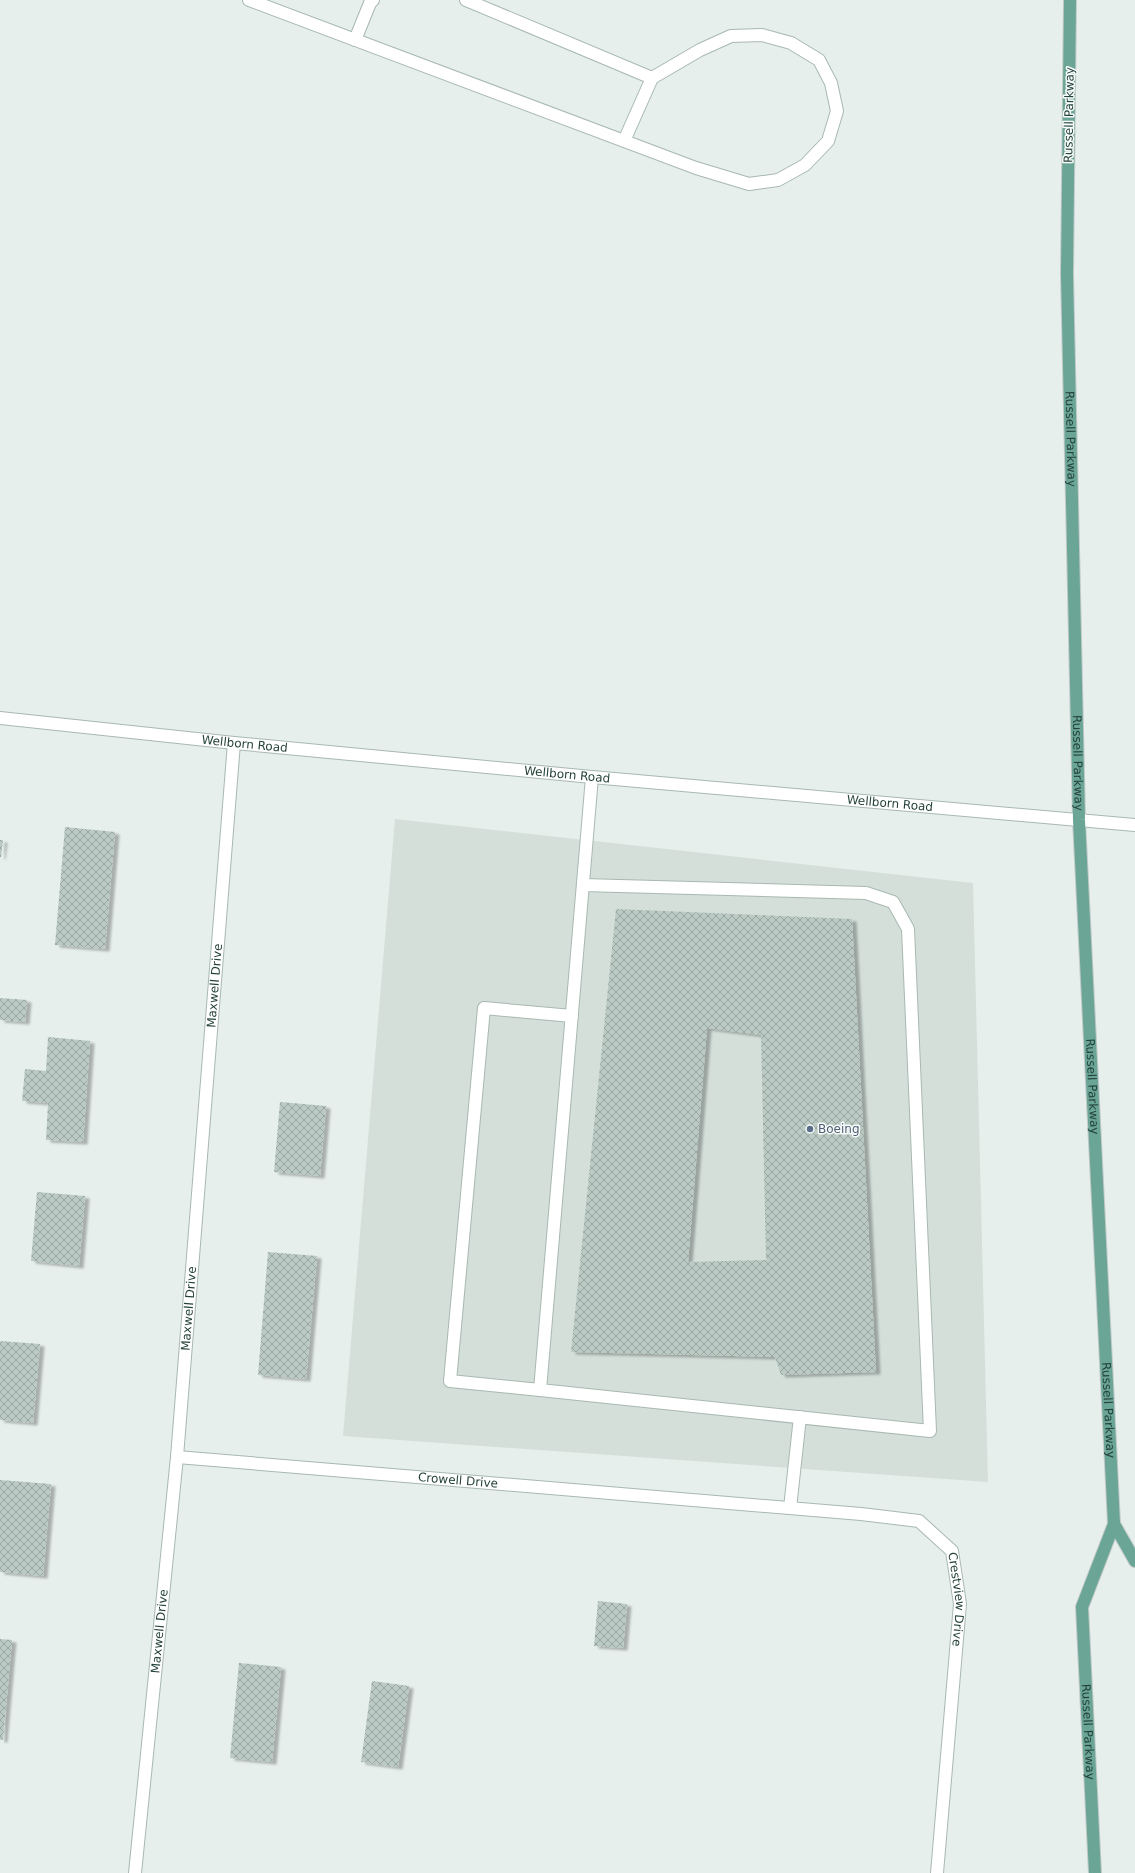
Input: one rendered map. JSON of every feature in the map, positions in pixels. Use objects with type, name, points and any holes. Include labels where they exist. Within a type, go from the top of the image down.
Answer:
[{"type":"main road","name":"Russell Parkway","points":[[1070,0],[1067,274],[1079,820],[1114,1524],[1082,1607],[1095,1873]]},
{"type":"main road","name":"Russell Parkway","points":[[1114,1524],[1135,1560]]},
{"type":"street","points":[[249,0],[355,40],[624,141],[696,168],[749,184],[778,180],[805,165],[828,141],[837,111],[831,83],[819,60],[791,43],[762,35],[731,36],[700,50],[652,78],[624,141]]},
{"type":"street","points":[[355,40],[370,3],[373,0]]},
{"type":"street","points":[[466,0],[652,78]]},
{"type":"street","name":"Wellborn Road","points":[[0,718],[234,743],[592,777],[1135,825]]},
{"type":"street","name":"Maxwell Drive","points":[[135,1873],[177,1457],[234,743]]},
{"type":"street","points":[[540,1390],[592,777]]},
{"type":"street","points":[[572,1016],[484,1008],[450,1382],[930,1431],[908,929],[893,902],[866,893],[583,885]]},
{"type":"street","points":[[790,1508],[800,1417]]},
{"type":"street","name":"Crowell Drive","points":[[177,1457],[739,1504]]},
{"type":"street","name":"Crestview Drive","points":[[739,1504],[919,1521],[952,1551],[960,1604],[937,1873]]},
{"type":"shaded area","points":[[395,819],[973,883],[988,1482],[343,1436]]},
{"type":"building","points":[[65,827],[115,832],[105,949],[55,945]]},
{"type":"building","points":[[0,840],[3,840],[1,857],[0,857]]},
{"type":"building","points":[[616,909],[852,919],[876,1372],[781,1375],[775,1357],[571,1352]],"holes":[[[707,1028],[761,1035],[766,1260],[688,1262]]]},
{"type":"building","points":[[0,998],[27,1000],[25,1022],[0,1020]]},
{"type":"building","points":[[48,1037],[90,1041],[83,1142],[46,1140],[48,1103],[22,1101],[25,1069],[46,1071]]},
{"type":"building","points":[[280,1102],[326,1106],[320,1176],[274,1172]]},
{"type":"building","points":[[37,1192],[85,1196],[79,1266],[31,1261]]},
{"type":"building","points":[[268,1252],[317,1256],[306,1379],[258,1375]]},
{"type":"building","points":[[0,1341],[40,1344],[33,1423],[0,1420]]},
{"type":"building","points":[[0,1480],[51,1484],[43,1576],[0,1572]]},
{"type":"building","points":[[598,1601],[627,1604],[623,1648],[594,1646]]},
{"type":"building","points":[[0,1639],[12,1640],[3,1740],[0,1740]]},
{"type":"building","points":[[239,1663],[281,1667],[272,1762],[230,1758]]},
{"type":"building","points":[[372,1681],[409,1686],[398,1767],[361,1762]]},
{"type":"place","name":"Boeing","points":[[810,1129]]}]
